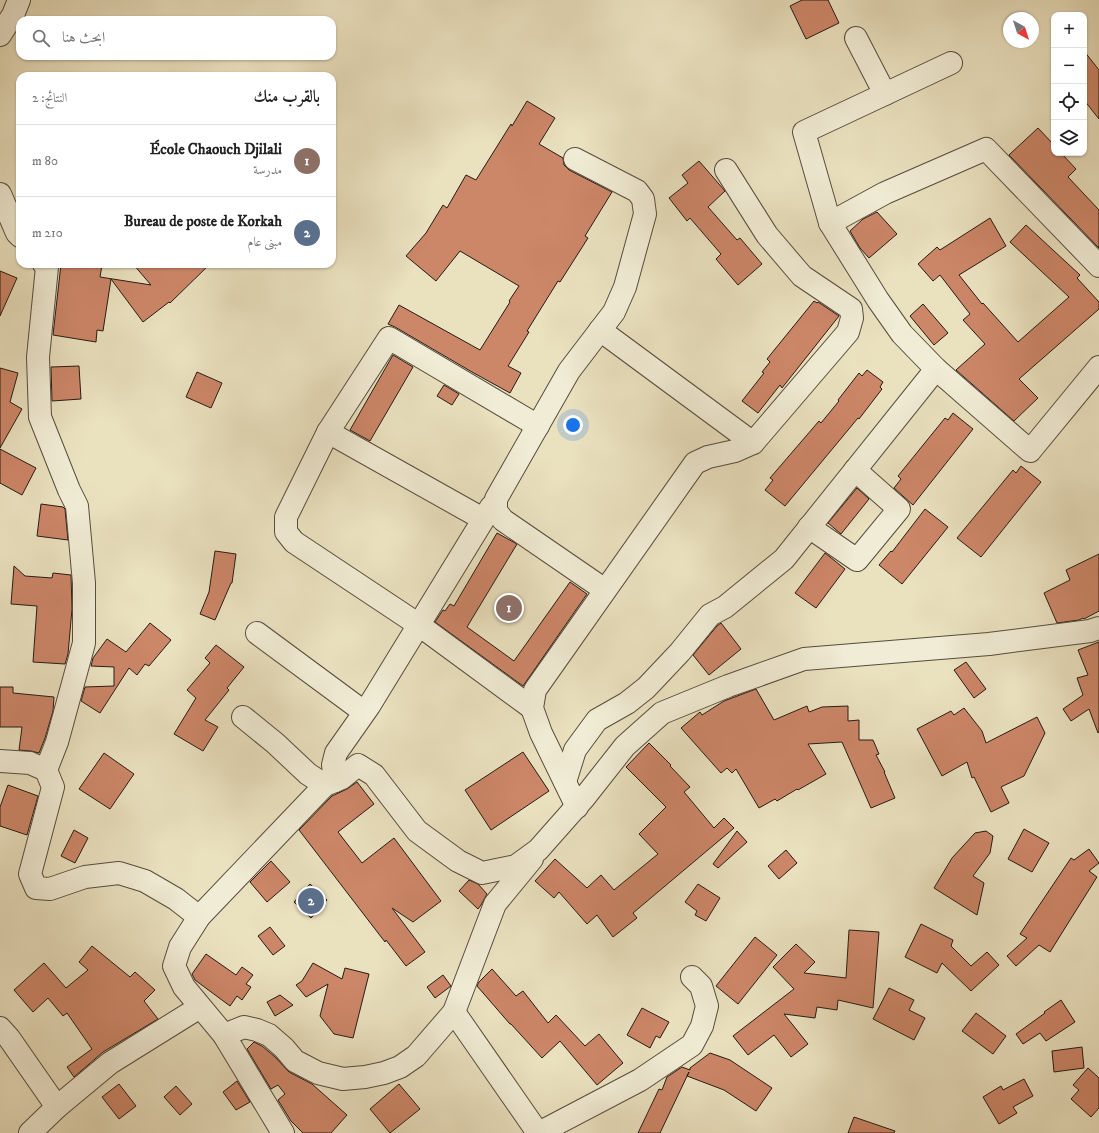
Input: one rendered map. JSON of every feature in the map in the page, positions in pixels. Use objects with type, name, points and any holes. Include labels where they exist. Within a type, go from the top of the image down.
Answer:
[{"type":"street","points":[[0,35],[13,15],[19,0]]},
{"type":"street","points":[[856,38],[885,94]]},
{"type":"street","points":[[951,63],[804,132],[830,223],[878,300],[902,334],[936,369],[1030,451],[1099,368]]},
{"type":"street","points":[[830,223],[886,193],[986,149],[1099,266]]},
{"type":"street","points":[[330,783],[336,753],[419,625],[496,499],[569,371],[614,312],[625,287],[645,214],[643,199],[637,191],[575,159]]},
{"type":"street","points":[[577,806],[541,733],[532,708],[535,690],[695,463],[708,457],[735,451],[753,443],[848,332],[852,318],[850,309],[802,276],[767,235],[726,170]]},
{"type":"street","points":[[0,194],[16,231]]},
{"type":"street","points":[[47,268],[38,357],[40,417],[69,490],[77,506],[84,584],[84,643],[57,742],[46,770],[53,788],[30,874],[36,888],[50,889],[85,877],[119,873],[145,881],[176,899],[199,917]]},
{"type":"street","points":[[600,330],[753,443]]},
{"type":"street","points":[[532,708],[419,625],[294,542],[286,532],[286,518],[328,432],[389,338],[538,426]]},
{"type":"street","points":[[565,782],[575,750],[597,720],[627,703],[646,688],[680,652],[710,615],[725,607],[784,559],[936,369]]},
{"type":"street","points":[[328,432],[483,519]]},
{"type":"street","points":[[809,527],[857,560],[899,509],[855,470]]},
{"type":"street","points":[[496,499],[496,511],[503,520],[605,590]]},
{"type":"street","points":[[283,1133],[224,1035],[184,987],[174,966],[180,947],[199,917],[330,783],[342,778],[358,765],[374,775],[417,831],[458,861],[482,873],[516,866],[538,850],[577,806],[625,746],[662,713],[728,686],[804,658],[989,644],[1083,632],[1099,628]]},
{"type":"street","points":[[257,633],[364,712]]},
{"type":"street","points":[[243,717],[275,743],[308,774],[330,783]]},
{"type":"street","points":[[0,761],[30,763],[46,770]]},
{"type":"street","points":[[224,1035],[244,1027],[257,1030],[269,1035],[284,1048],[295,1061],[318,1073],[343,1079],[365,1078],[400,1067],[416,1056],[454,1012],[495,904],[557,828]]},
{"type":"street","points":[[454,1012],[538,1133],[640,1080],[692,1045],[702,1026],[707,1006],[701,986],[692,977]]},
{"type":"street","points":[[30,1133],[57,1107],[110,1063],[200,1007]]},
{"type":"street","points":[[0,1028],[9,1038],[57,1107]]},
{"type":"building","points":[[802,0],[828,0],[839,23],[806,39],[790,6]]},
{"type":"building","points":[[1087,55],[1099,70],[1099,119],[1087,104]]},
{"type":"building","points":[[527,101],[555,118],[539,144],[563,158],[564,165],[569,170],[612,192],[585,236],[588,238],[560,282],[558,281],[527,331],[529,332],[508,366],[521,373],[510,393],[388,324],[399,305],[480,350],[510,302],[509,301],[519,286],[460,251],[436,281],[406,256],[426,233],[443,205],[447,208],[466,175],[476,180]]},
{"type":"building","points":[[1038,128],[1051,142],[1051,156],[1064,156],[1076,169],[1068,177],[1099,210],[1099,248],[1009,155]]},
{"type":"building","points":[[699,161],[725,191],[708,207],[737,240],[740,238],[762,264],[738,285],[716,259],[721,254],[690,218],[687,221],[669,198],[688,183],[682,175]]},
{"type":"building","points":[[877,212],[897,234],[869,258],[860,248],[850,231],[863,219]]},
{"type":"building","points":[[990,218],[1006,246],[959,275],[982,304],[983,303],[1018,342],[1069,297],[1010,242],[1026,225],[1080,275],[1077,278],[1099,302],[1099,309],[1019,379],[1038,398],[1014,421],[956,370],[985,344],[963,320],[970,314],[940,275],[933,281],[918,264],[937,247],[940,250]]},
{"type":"building","points":[[61,268],[102,268],[100,277],[151,285],[136,268],[206,268],[170,303],[169,302],[143,322],[111,279],[103,331],[97,330],[96,342],[53,335]]},
{"type":"building","points":[[0,271],[17,278],[0,316]]},
{"type":"building","points":[[814,301],[817,303],[818,302],[839,316],[782,388],[780,385],[758,413],[742,401],[764,373],[762,372],[770,362],[767,359]]},
{"type":"building","points":[[923,304],[948,333],[934,345],[910,316]]},
{"type":"building","points":[[393,355],[413,367],[370,441],[350,430]]},
{"type":"building","points":[[79,366],[81,399],[52,401],[51,367]]},
{"type":"building","points":[[0,368],[18,373],[10,402],[22,409],[0,448]]},
{"type":"building","points":[[867,370],[883,382],[880,387],[882,389],[859,419],[858,418],[785,506],[765,490],[773,480],[770,478],[819,421],[821,423],[859,373],[862,376]]},
{"type":"building","points":[[197,372],[222,383],[211,408],[186,397]]},
{"type":"building","points":[[444,385],[459,394],[452,405],[437,396]]},
{"type":"building","points":[[953,413],[973,429],[913,505],[894,488],[901,479],[898,476],[945,418],[948,420]]},
{"type":"building","points":[[0,449],[36,468],[22,495],[0,483]]},
{"type":"building","points":[[1021,466],[1041,482],[981,557],[957,538],[1013,470],[1016,473]]},
{"type":"building","points":[[857,488],[869,499],[841,534],[828,523]]},
{"type":"building","points":[[41,504],[63,507],[65,509],[68,540],[37,536]]},
{"type":"building","points":[[925,509],[948,527],[902,584],[879,565],[891,551],[892,552]]},
{"type":"building","points":[[497,533],[517,544],[467,627],[514,661],[570,582],[587,594],[523,686],[435,622],[443,610],[445,611],[450,604],[454,606]]},
{"type":"building","points":[[215,551],[236,554],[232,583],[215,620],[200,614],[209,592]]},
{"type":"building","points":[[825,553],[845,569],[816,608],[795,593]]},
{"type":"building","points":[[1099,554],[1099,611],[1084,619],[1057,623],[1044,593],[1070,580],[1066,570]]},
{"type":"building","points":[[14,566],[25,576],[52,578],[53,573],[71,575],[72,609],[68,654],[65,664],[33,662],[37,606],[11,604]]},
{"type":"building","points":[[150,623],[171,640],[149,666],[145,664],[137,675],[129,668],[100,713],[81,701],[85,687],[114,686],[114,667],[91,666],[93,658],[107,639],[126,652]]},
{"type":"building","points":[[721,623],[741,649],[709,675],[693,655]]},
{"type":"building","points":[[1099,642],[1098,733],[1089,709],[1071,721],[1063,709],[1083,695],[1077,678],[1088,675],[1078,650]]},
{"type":"building","points":[[216,645],[244,667],[227,688],[229,690],[205,720],[218,727],[203,751],[174,734],[196,698],[187,690],[210,663],[205,658]]},
{"type":"building","points":[[966,662],[986,689],[974,698],[954,670]]},
{"type":"building","points":[[0,687],[13,687],[13,693],[54,697],[53,711],[39,753],[19,750],[22,727],[0,727]]},
{"type":"building","points":[[756,689],[774,720],[807,706],[809,712],[822,707],[848,706],[848,721],[859,720],[859,740],[873,740],[879,754],[876,755],[885,772],[895,798],[871,808],[842,742],[808,744],[826,774],[777,801],[775,799],[759,808],[736,769],[732,773],[727,768],[721,773],[681,728],[700,712],[702,715],[724,701]]},
{"type":"building","points":[[964,708],[982,731],[986,743],[1037,717],[1045,733],[1024,776],[1001,787],[1009,803],[991,812],[974,777],[972,778],[967,762],[942,776],[917,729],[951,711],[954,715]]},
{"type":"building","points":[[649,743],[690,787],[684,792],[714,828],[724,818],[734,828],[633,913],[637,918],[613,937],[597,915],[587,924],[559,892],[554,898],[535,881],[555,859],[587,888],[601,875],[614,890],[658,854],[639,834],[666,807],[626,767]]},
{"type":"building","points":[[523,752],[549,791],[491,830],[465,790]]},
{"type":"building","points":[[104,753],[134,774],[110,809],[79,789]]},
{"type":"building","points":[[357,782],[374,804],[338,832],[362,863],[394,838],[441,901],[413,922],[392,908],[425,952],[406,966],[386,940],[385,942],[299,830],[332,796],[347,789]]},
{"type":"building","points":[[8,785],[38,796],[27,835],[0,826],[0,807]]},
{"type":"building","points":[[1024,829],[1049,843],[1032,872],[1008,859]]},
{"type":"building","points":[[74,830],[88,838],[75,863],[61,856]]},
{"type":"building","points":[[737,831],[747,842],[718,868],[713,864]]},
{"type":"building","points":[[986,831],[993,836],[990,853],[973,876],[984,883],[977,915],[934,888],[952,858],[975,833]]},
{"type":"building","points":[[1089,849],[1099,863],[1089,871],[1097,877],[1050,952],[1039,945],[1016,966],[1007,956],[1027,938],[1020,934],[1071,858],[1074,860]]},
{"type":"building","points":[[786,850],[797,863],[779,879],[768,866]]},
{"type":"building","points":[[271,861],[290,882],[267,902],[250,882]]},
{"type":"building","points":[[469,880],[478,884],[487,894],[478,909],[459,891]]},
{"type":"building","points":[[310,884],[327,900],[311,918],[294,902]]},
{"type":"building","points":[[698,884],[720,898],[706,921],[695,915],[697,911],[685,902]]},
{"type":"building","points":[[921,924],[953,940],[951,946],[971,966],[987,952],[999,965],[971,991],[942,963],[937,973],[905,957]]},
{"type":"building","points":[[270,927],[285,946],[273,955],[258,936]]},
{"type":"building","points":[[849,930],[879,932],[873,1008],[838,1000],[837,1010],[817,1007],[815,1018],[784,1014],[808,1044],[791,1057],[774,1035],[748,1055],[733,1036],[794,989],[773,967],[796,944],[815,962],[804,973],[846,978]]},
{"type":"building","points":[[755,937],[777,955],[738,1004],[716,986]]},
{"type":"building","points":[[92,946],[130,977],[135,972],[155,990],[144,1001],[158,1019],[103,1052],[74,1077],[67,1067],[92,1049],[67,1013],[63,1016],[48,998],[33,1012],[14,990],[44,963],[66,988],[88,970],[79,962]]},
{"type":"building","points":[[206,954],[236,975],[242,967],[253,975],[246,984],[251,987],[242,1000],[237,996],[230,1006],[195,980],[192,974]]},
{"type":"building","points":[[313,963],[342,979],[345,968],[369,974],[353,1038],[334,1034],[320,1016],[328,984],[306,997],[296,985],[302,981]]},
{"type":"building","points":[[492,969],[516,996],[523,991],[548,1023],[556,1015],[585,1046],[599,1034],[623,1063],[597,1085],[560,1041],[542,1058],[477,986]]},
{"type":"building","points":[[443,975],[451,986],[435,998],[427,987]]},
{"type":"building","points":[[889,988],[914,1000],[909,1010],[925,1018],[914,1040],[873,1019]]},
{"type":"building","points":[[280,995],[293,1005],[275,1016],[267,1002]]},
{"type":"building","points":[[1061,1000],[1075,1022],[1046,1041],[1040,1033],[1023,1044],[1016,1034]]},
{"type":"building","points":[[642,1008],[669,1022],[660,1038],[656,1036],[650,1048],[627,1035]]},
{"type":"building","points":[[976,1013],[1006,1036],[993,1054],[962,1031]]},
{"type":"building","points":[[254,1042],[262,1046],[275,1057],[289,1072],[312,1084],[347,1115],[331,1133],[303,1133],[291,1121],[278,1100],[285,1094],[278,1085],[271,1089],[247,1049]]},
{"type":"building","points":[[1082,1047],[1084,1068],[1054,1072],[1052,1051]]},
{"type":"building","points":[[710,1053],[730,1060],[772,1088],[756,1111],[724,1090],[687,1076],[660,1133],[638,1133],[659,1089],[662,1090],[667,1077],[682,1067],[690,1070],[690,1068]]},
{"type":"building","points":[[1088,1068],[1099,1078],[1099,1108],[1091,1117],[1071,1099],[1079,1090],[1073,1085]]},
{"type":"building","points":[[1024,1079],[1033,1096],[1013,1107],[1017,1113],[999,1124],[983,1097],[1001,1086],[1003,1090]]},
{"type":"building","points":[[237,1081],[250,1102],[236,1110],[223,1092]]},
{"type":"building","points":[[119,1084],[136,1106],[119,1119],[102,1097]]},
{"type":"building","points":[[399,1084],[420,1109],[390,1133],[370,1109]]},
{"type":"building","points":[[176,1086],[192,1104],[180,1115],[164,1097]]},
{"type":"building","points":[[854,1117],[895,1131],[894,1133],[848,1133]]},
{"type":"place","name":"École Chaouch Djilali","points":[[509,608]]},
{"type":"place","name":"Bureau de poste de Korkah","points":[[311,901]]}]
